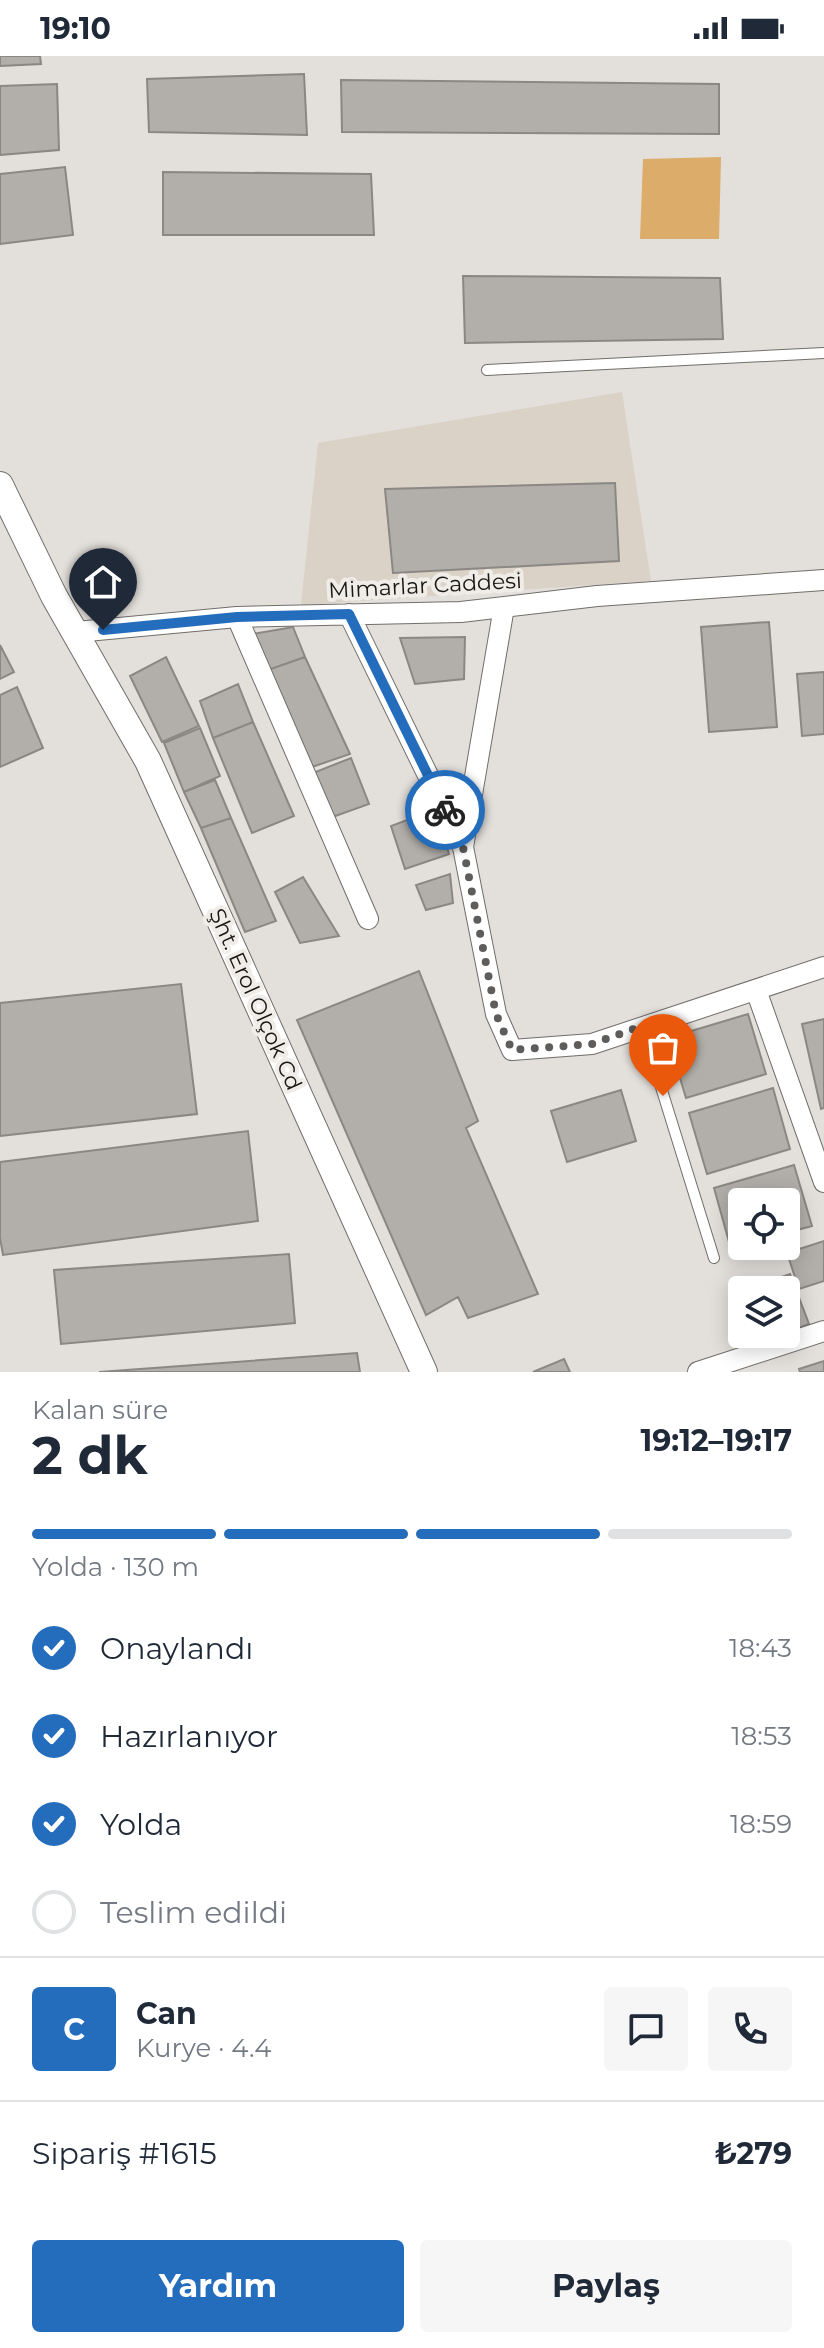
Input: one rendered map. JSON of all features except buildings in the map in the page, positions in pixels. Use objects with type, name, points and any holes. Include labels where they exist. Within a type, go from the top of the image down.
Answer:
[{"type":"street","name":"Şht. Erol Olçok Cd","points":[[0,485],[54,596],[148,761],[424,1372]]},
{"type":"street","name":"Mimarlar Caddesi","points":[[76,632],[237,617],[461,612],[597,596],[824,580]]},
{"type":"street","points":[[463,847],[504,607]]},
{"type":"street","points":[[349,614],[463,847],[496,1014],[512,1050],[592,1044],[824,967]]},
{"type":"street","points":[[237,617],[368,919]]},
{"type":"street","points":[[756,990],[823,1178]]},
{"type":"street","points":[[698,1372],[824,1331]]},
{"type":"lane","points":[[487,370],[824,353]]},
{"type":"lane","points":[[642,1026],[714,1258]]},
{"type":"shaded area","points":[[721,157],[719,239],[640,239],[643,159]]},
{"type":"shaded area","points":[[622,392],[651,581],[301,605],[318,443]]},
{"type":"way so far","points":[[445,810],[463,847],[496,1014],[512,1050],[592,1044],[642,1026],[663,1096]]},
{"type":"route","points":[[103,630],[237,617],[349,614],[445,810]]}]
